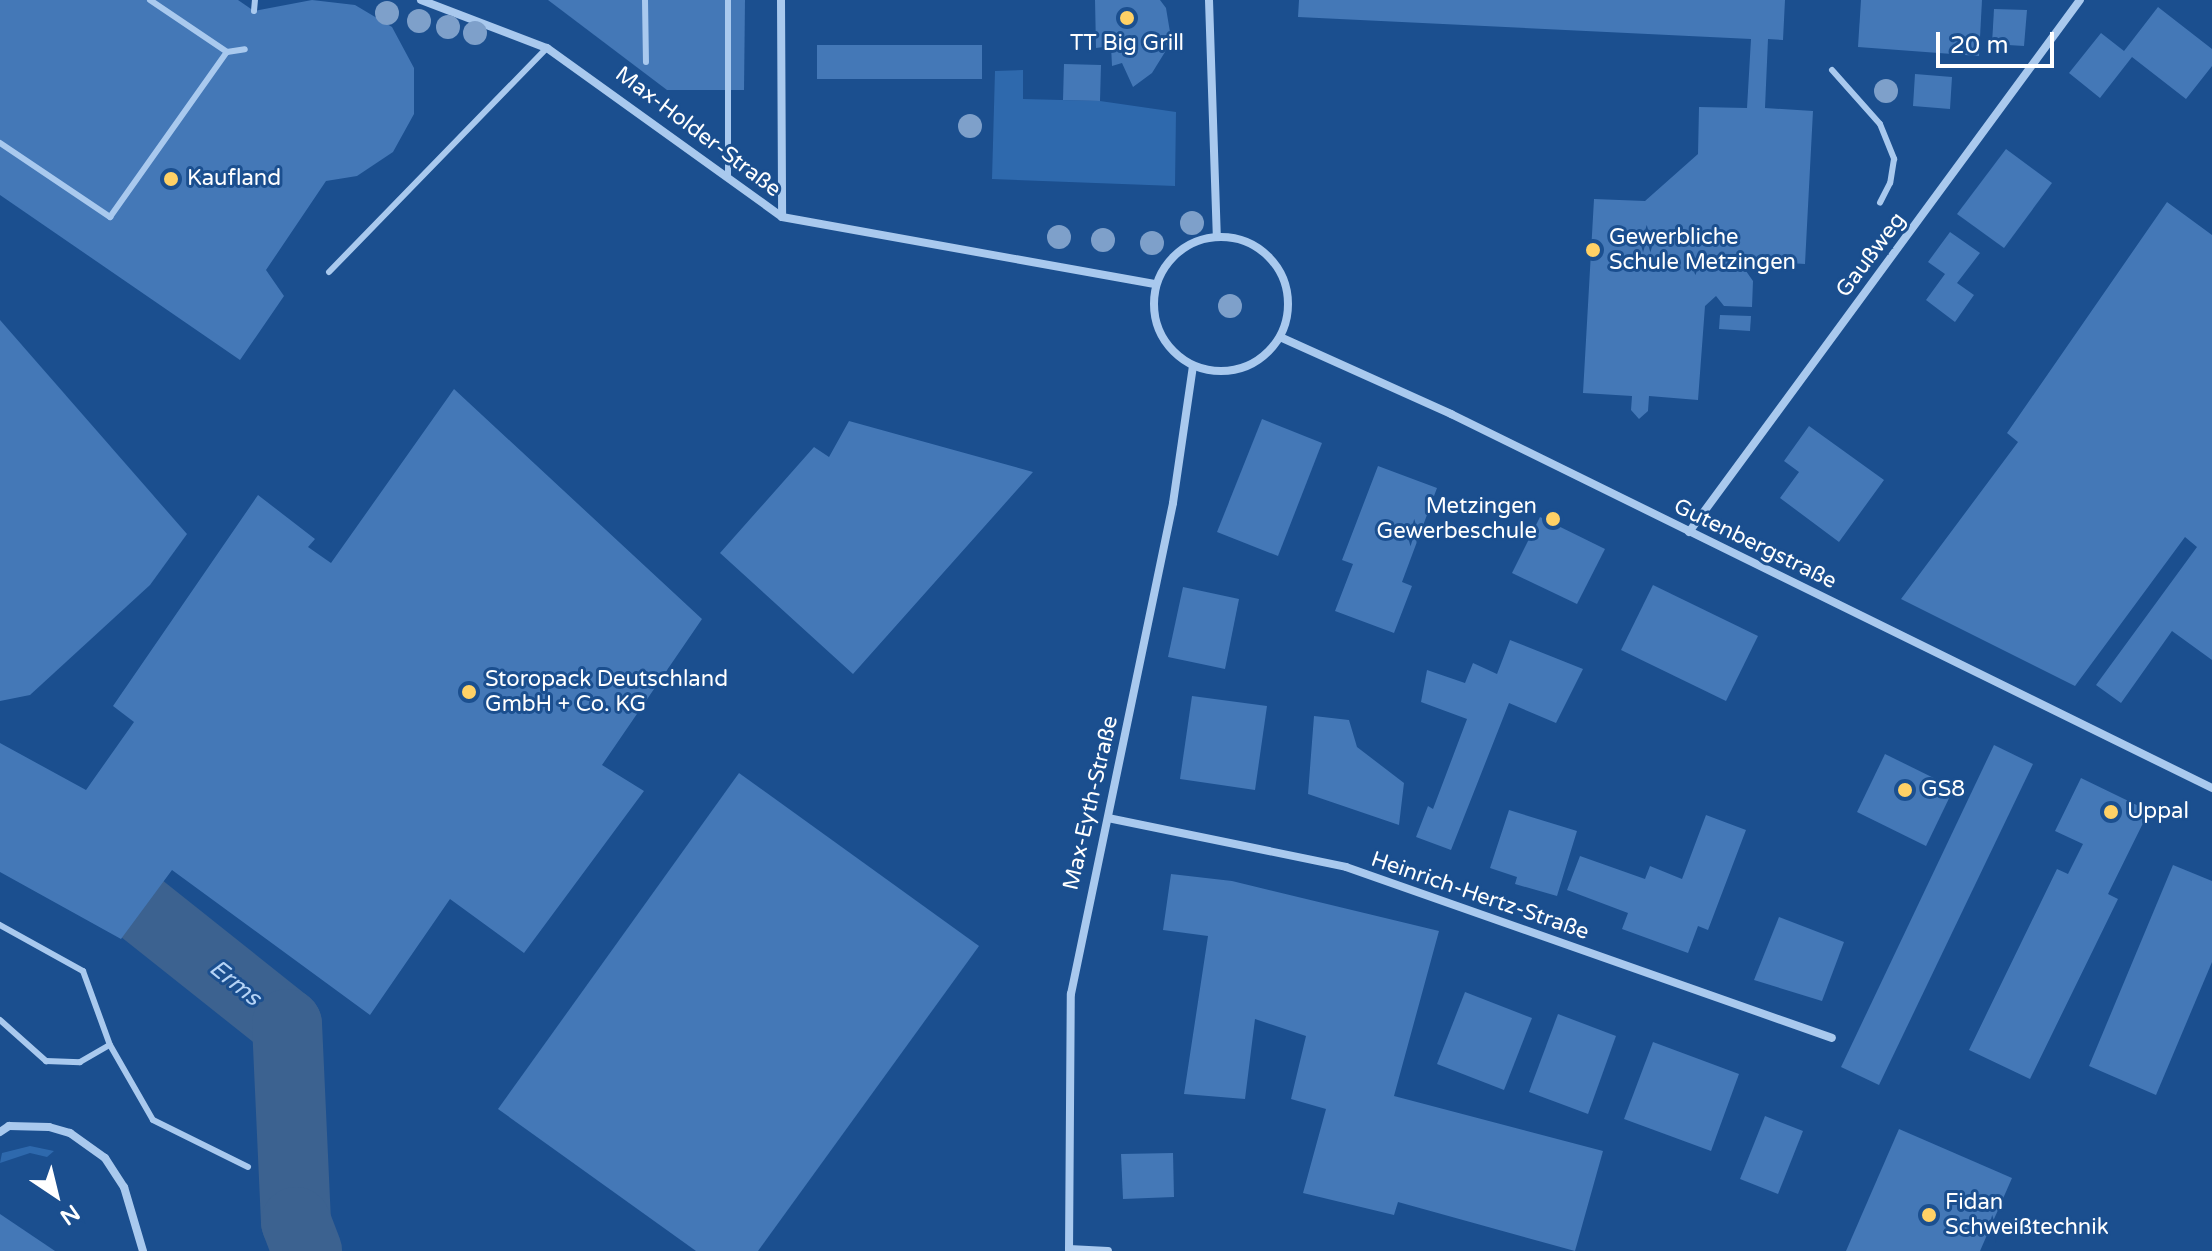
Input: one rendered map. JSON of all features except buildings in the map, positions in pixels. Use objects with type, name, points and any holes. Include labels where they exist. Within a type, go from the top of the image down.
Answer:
[{"type":"street","name":"Max-Holder-Straße","points":[[421,0],[547,48],[782,217],[1156,284]]},
{"type":"street","points":[[781,0],[782,217]]},
{"type":"street","points":[[1209,0],[1217,236]]},
{"type":"street","name":"Gaußweg","points":[[1689,532],[2080,0]]},
{"type":"street","points":[[1217,236],[1250,243],[1277,264],[1288,290],[1288,314],[1280,337],[1263,358],[1240,369],[1221,373],[1193,366],[1167,346],[1154,318],[1156,284],[1183,247],[1217,236]]},
{"type":"street","name":"Gutenbergstraße","points":[[1280,337],[1689,532],[2212,788]]},
{"type":"street","name":"Max-Eyth-Straße","points":[[1069,1250],[1071,994],[1173,503],[1193,366]]},
{"type":"street","name":"Heinrich-Hertz-Straße","points":[[1108,818],[1346,867],[1832,1038]]},
{"type":"street","points":[[0,1132],[9,1126],[49,1127],[70,1133],[105,1158],[124,1187],[143,1251]]},
{"type":"street","points":[[1069,1250],[1108,1251]]},
{"type":"lane","points":[[150,0],[227,52],[245,49]]},
{"type":"lane","points":[[254,11],[255,0]]},
{"type":"lane","points":[[645,0],[646,62]]},
{"type":"lane","points":[[728,0],[728,176]]},
{"type":"lane","points":[[329,272],[547,48]]},
{"type":"lane","points":[[0,143],[110,217],[227,52]]},
{"type":"lane","points":[[1832,70],[1880,124],[1894,159],[1890,183],[1880,203]]},
{"type":"lane","points":[[0,926],[83,971],[110,1045],[153,1120],[248,1167]]},
{"type":"lane","points":[[0,1020],[46,1061],[80,1062],[110,1045]]},
{"type":"shaded area","points":[[1023,70],[1023,99],[1100,101],[1176,112],[1175,186],[992,179],[995,71]]},
{"type":"shaded area","points":[[30,1146],[54,1151],[47,1157],[30,1153],[0,1163],[2,1153]]},
{"type":"waterway","name":"Erms","points":[[0,805],[63,846],[287,1024],[296,1222],[307,1251]]},
{"type":"place","name":"TT Big Grill","points":[[1127,18]]},
{"type":"place","name":"Kaufland","points":[[171,179]]},
{"type":"place","name":"Gewerbliche Schule Metzingen","points":[[1593,250]]},
{"type":"place","name":"Metzingen Gewerbeschule","points":[[1553,519]]},
{"type":"place","name":"Storopack Deutschland GmbH + Co. KG","points":[[469,692]]},
{"type":"place","name":"GS8","points":[[1905,790]]},
{"type":"place","name":"Uppal","points":[[2111,812]]},
{"type":"place","name":"Fidan Schweißtechnik","points":[[1929,1215]]}]
